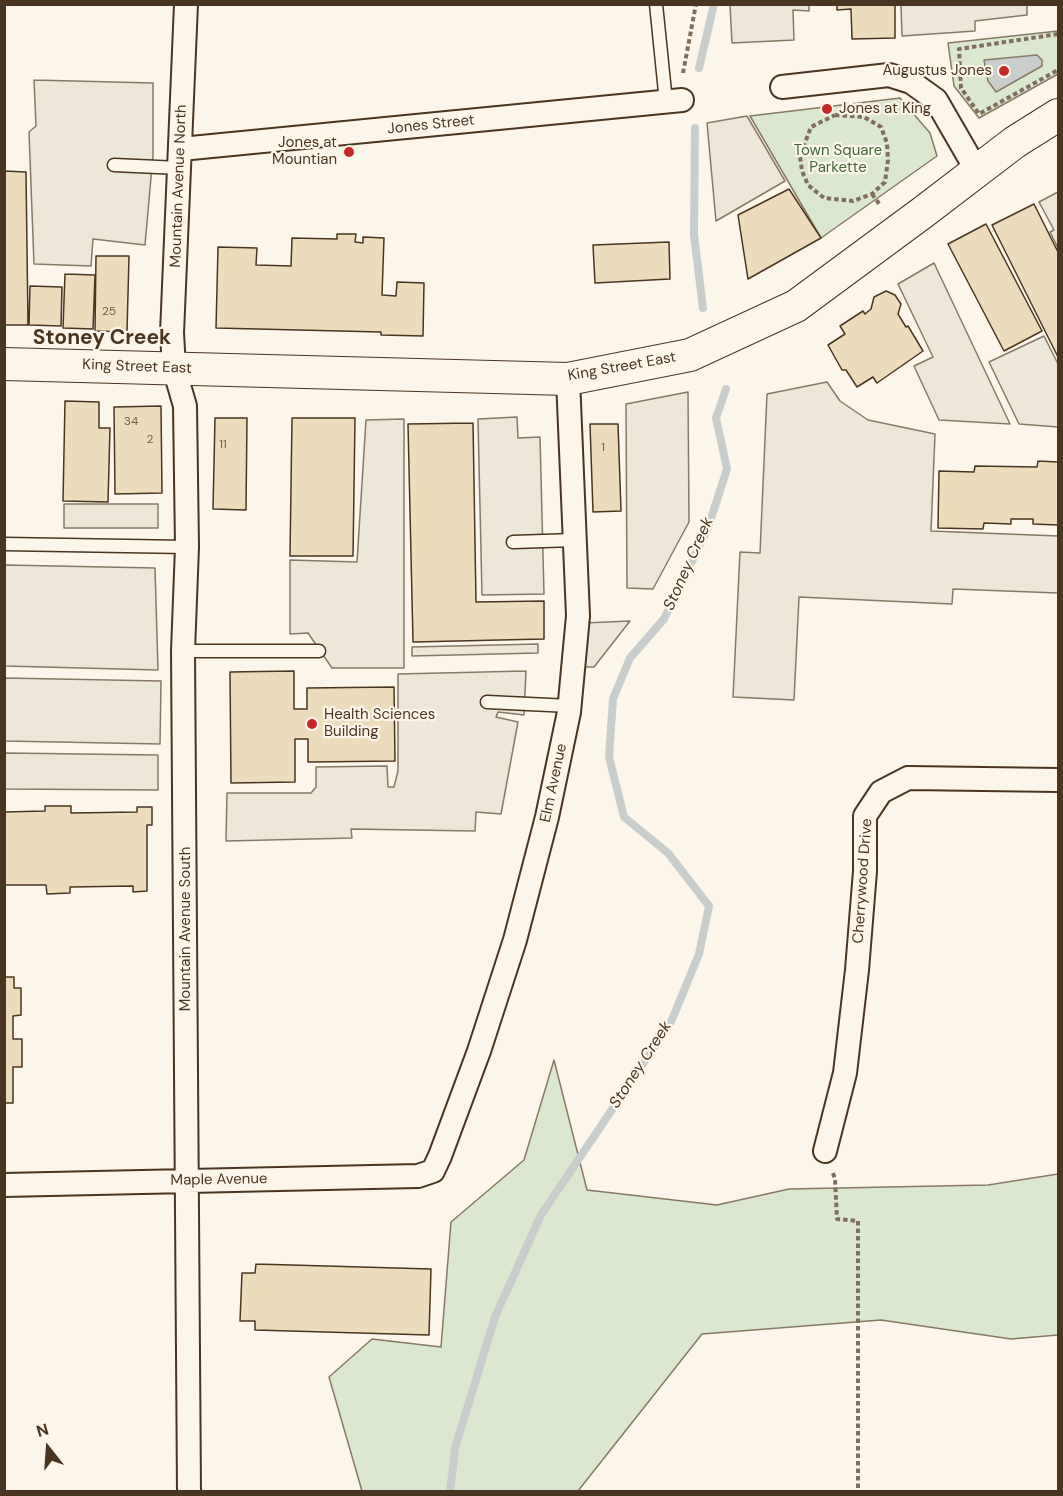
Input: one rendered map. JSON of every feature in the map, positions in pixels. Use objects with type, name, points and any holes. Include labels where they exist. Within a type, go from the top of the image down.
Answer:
[{"type":"main road","name":"King Street East","points":[[4,364],[568,379],[690,355],[796,306],[1015,142],[1059,115]]},
{"type":"street","name":"Mountain Avenue North","points":[[174,368],[172,333],[186,4]]},
{"type":"street","points":[[782,87],[889,75],[911,82],[936,100],[977,171]]},
{"type":"street","name":"Jones Street","points":[[181,159],[674,101]]},
{"type":"street","name":"Mountain Avenue South","points":[[174,368],[185,406],[187,547],[183,651],[189,1491]]},
{"type":"street","name":"Elm Avenue","points":[[432,1171],[440,1156],[479,1051],[515,940],[547,817],[570,706],[578,616],[568,379]]},
{"type":"street","name":"Cherrywood Drive","points":[[825,1151],[845,1073],[865,871],[865,816],[881,792],[908,778],[1059,780]]},
{"type":"street","name":"Maple Avenue","points":[[4,1185],[418,1176],[432,1171]]},
{"type":"lane","points":[[656,4],[674,101]]},
{"type":"lane","points":[[114,165],[181,159]]},
{"type":"lane","points":[[513,542],[575,540]]},
{"type":"lane","points":[[4,544],[187,547]]},
{"type":"lane","points":[[183,651],[319,651]]},
{"type":"lane","points":[[487,702],[570,706]]},
{"type":"path","points":[[682,77],[696,4]]},
{"type":"path","points":[[1059,34],[959,49],[961,88],[979,114],[1059,70]]},
{"type":"path","points":[[832,104],[835,115]]},
{"type":"path","points":[[835,115],[864,117],[881,127],[887,143],[888,160],[885,182],[872,194],[853,201],[824,198],[808,185],[802,171],[800,156],[811,128],[835,115]]},
{"type":"path","points":[[872,194],[880,205]]},
{"type":"path","points":[[825,1151],[835,1179],[837,1219],[858,1221],[858,1491]]},
{"type":"green space","points":[[1058,31],[1058,74],[979,118],[954,86],[948,43]]},
{"type":"green space","name":"Town Square Parkette","points":[[900,98],[930,133],[937,156],[821,238],[750,116]]},
{"type":"green space","points":[[554,1060],[587,1190],[717,1205],[789,1189],[988,1185],[1058,1174],[1058,1335],[1011,1339],[881,1320],[702,1334],[578,1491],[362,1491],[329,1377],[372,1339],[441,1347],[451,1222],[524,1160]]},
{"type":"shaded area","points":[[730,5],[809,5],[809,11],[793,10],[794,40],[732,43]]},
{"type":"shaded area","points":[[901,5],[1027,5],[1027,15],[975,21],[975,31],[902,36]]},
{"type":"shaded area","points":[[1037,55],[1042,60],[1042,66],[996,92],[988,81],[984,60]]},
{"type":"shaded area","points":[[34,80],[153,83],[153,155],[145,245],[93,239],[91,266],[34,264],[29,132],[36,126]]},
{"type":"shaded area","points":[[747,116],[785,181],[716,221],[707,123]]},
{"type":"shaded area","points":[[1058,192],[1058,248],[1050,232],[1054,230],[1039,202]]},
{"type":"shaded area","points":[[934,263],[1010,424],[939,420],[914,366],[933,357],[898,284]]},
{"type":"shaded area","points":[[1044,336],[1058,364],[1058,427],[1019,424],[989,362]]},
{"type":"shaded area","points":[[827,382],[840,401],[868,420],[935,434],[931,531],[1058,536],[1058,593],[953,589],[952,604],[799,597],[794,700],[733,697],[740,552],[760,553],[767,394]]},
{"type":"shaded area","points":[[688,392],[689,522],[653,589],[627,588],[626,404]]},
{"type":"shaded area","points":[[517,417],[518,438],[540,437],[544,594],[482,595],[478,419]]},
{"type":"shaded area","points":[[404,419],[404,668],[332,668],[308,633],[290,634],[290,560],[357,562],[366,420]]},
{"type":"shaded area","points":[[64,504],[158,504],[158,528],[64,528]]},
{"type":"shaded area","points":[[5,565],[155,568],[158,670],[5,666]]},
{"type":"shaded area","points":[[630,621],[594,667],[580,667],[584,623]]},
{"type":"shaded area","points":[[538,644],[538,653],[412,656],[412,647]]},
{"type":"shaded area","points":[[526,671],[524,715],[498,712],[496,717],[518,722],[501,814],[476,812],[475,831],[351,829],[352,838],[226,841],[227,793],[311,793],[316,787],[316,767],[387,766],[388,787],[394,787],[398,771],[398,674]]},
{"type":"shaded area","points":[[5,678],[161,681],[160,744],[5,741]]},
{"type":"shaded area","points":[[5,753],[158,755],[158,790],[5,789]]},
{"type":"building","points":[[837,4],[895,4],[895,38],[852,39],[851,9],[837,10]]},
{"type":"building","points":[[4,171],[26,172],[28,325],[4,325]]},
{"type":"building","points":[[789,189],[821,238],[748,279],[738,215]]},
{"type":"building","points":[[1034,204],[1058,252],[1058,357],[992,225]]},
{"type":"building","points":[[986,224],[1042,331],[1004,351],[948,244]]},
{"type":"building","points":[[337,234],[356,234],[355,242],[363,243],[363,237],[384,238],[382,295],[396,296],[397,282],[424,283],[423,336],[381,335],[381,332],[216,328],[218,247],[257,248],[256,265],[291,266],[292,238],[337,239]]},
{"type":"building","points":[[669,242],[670,279],[595,283],[593,245]]},
{"type":"building","points":[[96,256],[129,256],[127,332],[95,331]]},
{"type":"building","points":[[65,274],[95,275],[93,329],[63,328]]},
{"type":"building","points":[[30,286],[62,287],[61,326],[29,325]]},
{"type":"building","points":[[886,291],[895,295],[901,304],[898,314],[923,351],[877,383],[873,377],[857,387],[846,370],[842,370],[828,345],[845,334],[840,326],[863,311],[865,314],[871,309],[874,297]]},
{"type":"building","points":[[65,401],[99,402],[99,428],[110,428],[108,502],[63,501]]},
{"type":"building","points":[[161,406],[162,493],[115,494],[114,407]]},
{"type":"building","points":[[215,418],[247,418],[246,510],[213,509]]},
{"type":"building","points":[[292,418],[355,418],[353,556],[290,556]]},
{"type":"building","points":[[473,423],[476,602],[544,601],[544,639],[413,642],[408,424]]},
{"type":"building","points":[[590,424],[618,424],[621,511],[593,512]]},
{"type":"building","points":[[1038,461],[1058,462],[1058,525],[1033,524],[1033,519],[1011,519],[1011,524],[984,523],[983,529],[938,528],[939,471],[974,472],[975,466],[1037,467]]},
{"type":"building","name":"Health Sciences Building","points":[[294,671],[294,709],[307,709],[307,688],[394,687],[395,761],[308,762],[308,739],[295,739],[295,782],[231,783],[230,672]]},
{"type":"building","points":[[45,806],[71,806],[71,813],[137,812],[137,807],[152,807],[152,825],[147,825],[147,891],[133,892],[133,886],[70,887],[70,893],[47,894],[46,885],[4,885],[4,812],[45,811]]},
{"type":"building","points":[[4,977],[14,977],[14,988],[21,988],[21,1015],[13,1016],[13,1039],[22,1039],[22,1067],[13,1067],[13,1103],[4,1103]]},
{"type":"building","points":[[256,1264],[431,1269],[429,1335],[255,1330],[255,1321],[240,1321],[242,1273],[255,1273]]},
{"type":"waterway","name":"Stoney Creek","points":[[699,68],[714,4]]},
{"type":"waterway","name":"Stoney Creek","points":[[695,128],[694,235],[703,308]]},
{"type":"waterway","name":"Stoney Creek","points":[[450,1492],[455,1448],[495,1317],[541,1215],[671,1022],[699,954],[709,906],[668,853],[624,817],[609,757],[613,699],[630,658],[664,619],[708,528],[727,469],[716,418],[726,389]]},
{"type":"place","name":"Augustus Jones","points":[[1004,71]]},
{"type":"place","name":"Jones at King","points":[[827,109]]},
{"type":"place","name":"Jones at Mountian","points":[[349,152]]},
{"type":"place","name":"Health Sciences Building","points":[[312,724]]},
{"type":"district","name":"Stoney Creek","points":[[102,338]]}]
